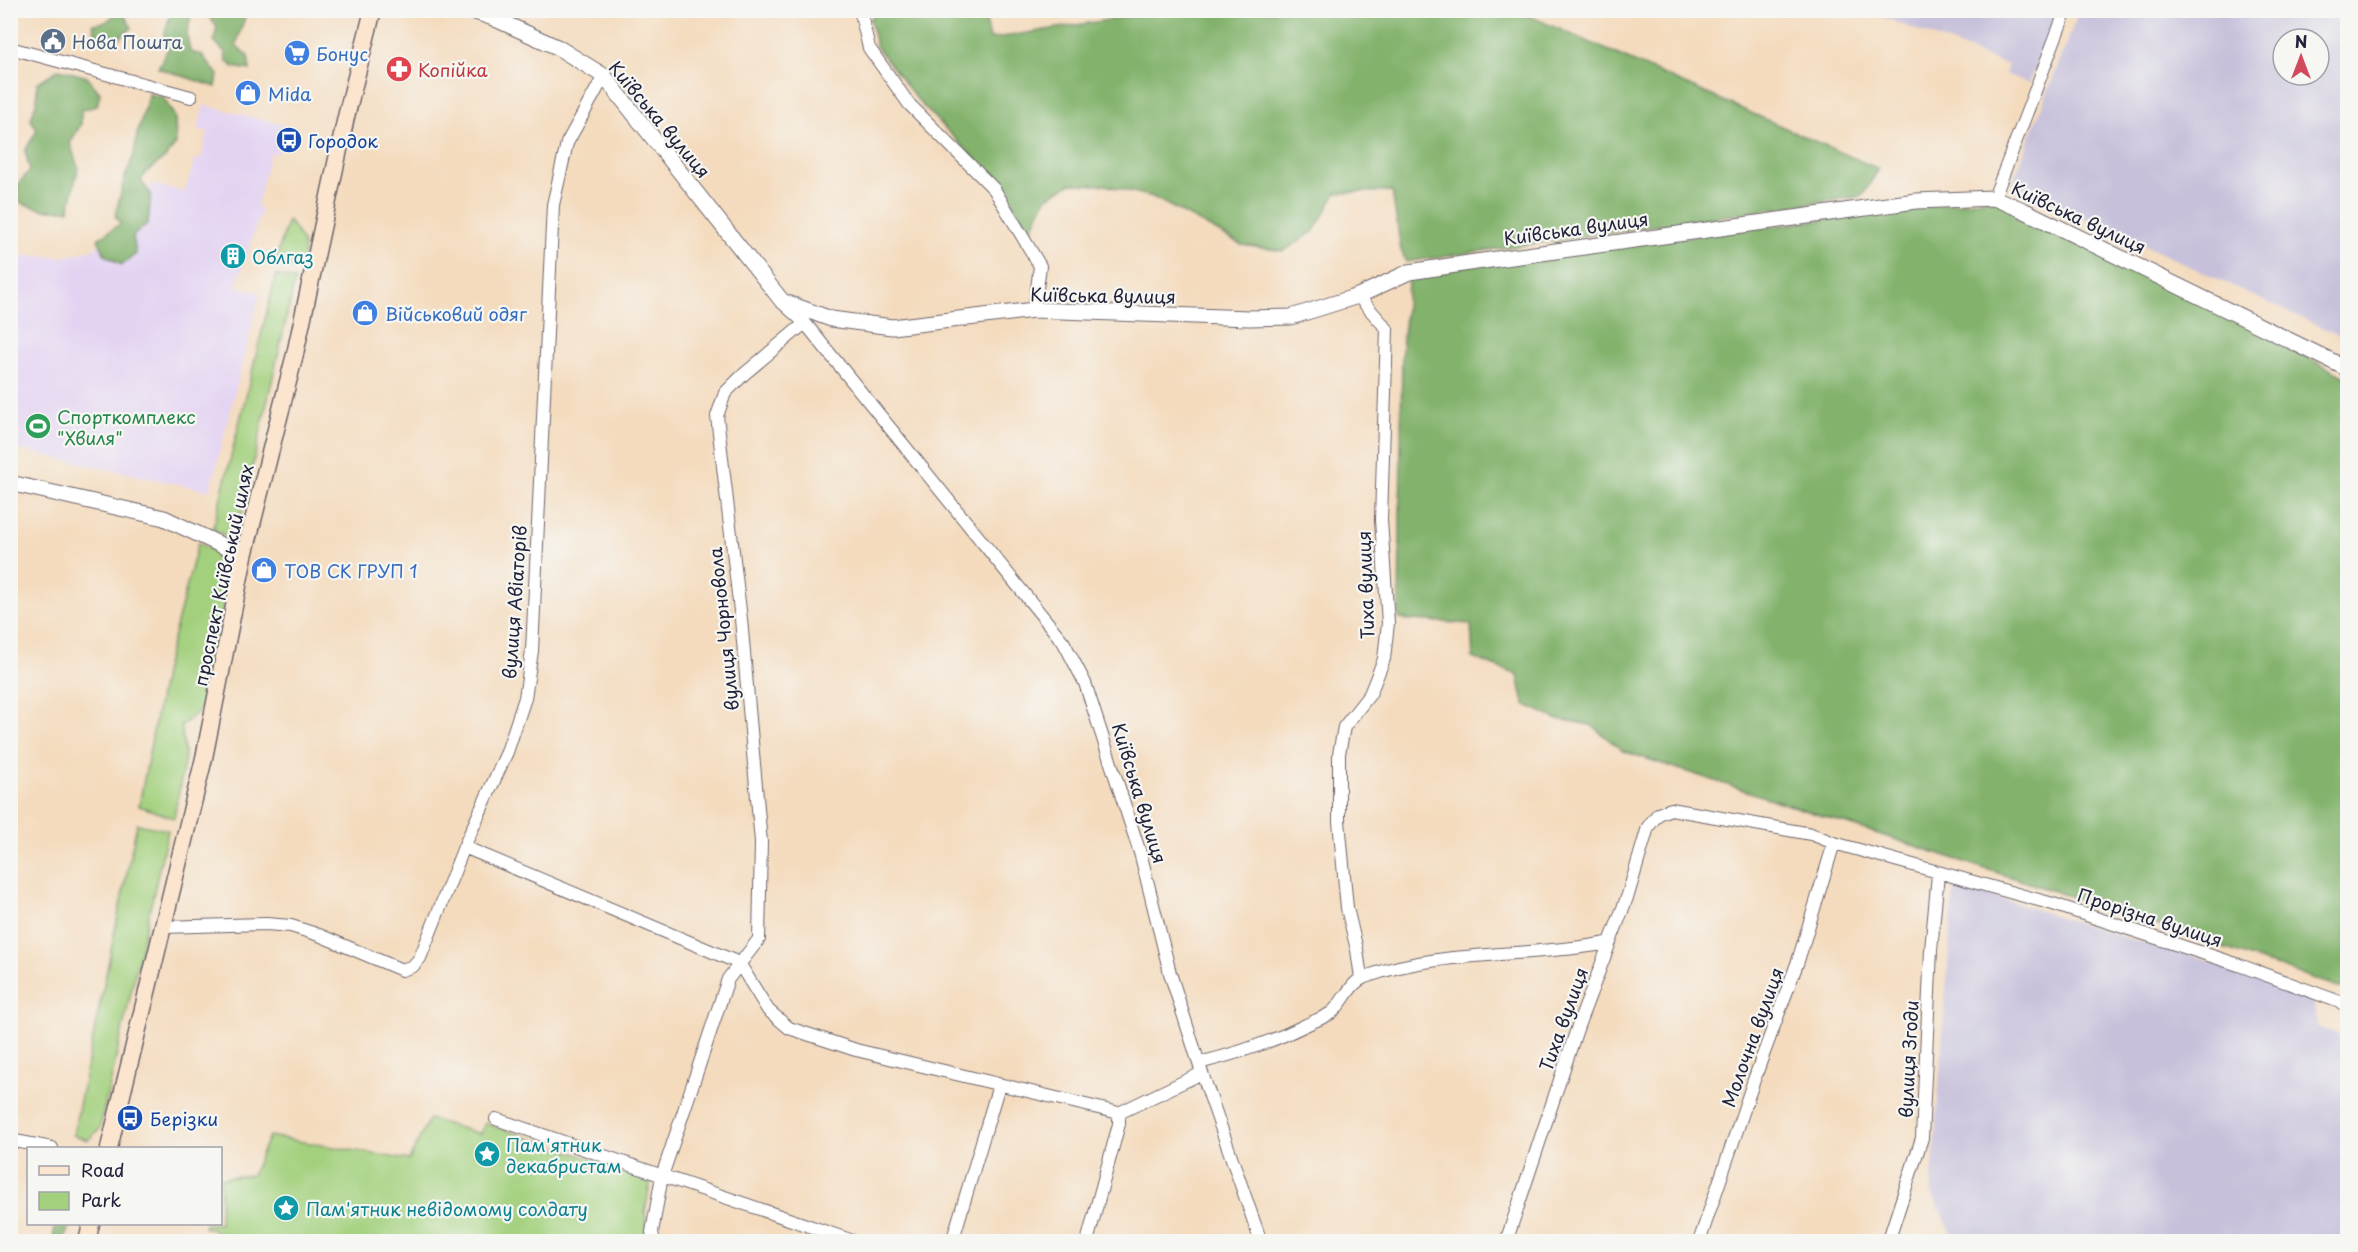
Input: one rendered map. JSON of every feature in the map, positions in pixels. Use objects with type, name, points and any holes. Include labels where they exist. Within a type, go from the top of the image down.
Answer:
[{"type":"main road","name":"проспект Київський шлях","points":[[109,1147],[204,758],[244,556],[295,354],[346,117],[373,10]]},
{"type":"main road","points":[[87,1242],[91,1225]]},
{"type":"street","name":"Київська вулиця","points":[[469,10],[557,46],[604,76],[782,301],[805,323],[1064,643],[1085,682],[1138,846],[1170,973],[1200,1068],[1261,1242]]},
{"type":"street","points":[[860,10],[869,48],[909,104],[994,189],[1040,266],[1034,310]]},
{"type":"street","points":[[1994,198],[2066,10]]},
{"type":"street","points":[[10,48],[191,96]]},
{"type":"street","name":"вулиця Авіаторів","points":[[163,927],[266,924],[291,926],[319,935],[402,970],[412,966],[420,958],[464,847],[507,752],[525,698],[532,651],[553,205],[567,143],[604,76]]},
{"type":"street","name":"Київська вулиця","points":[[782,301],[831,319],[892,327],[1034,310],[1249,318],[1291,317],[1358,296],[1409,272],[1916,201],[1994,198],[2023,210],[2348,369]]},
{"type":"street","name":"Тиха вулиця","points":[[1358,296],[1387,329],[1381,520],[1388,623],[1384,658],[1370,694],[1344,727],[1339,754],[1339,821],[1347,908],[1358,950],[1361,978],[1392,968],[1462,958],[1573,950],[1608,943],[1506,1242]]},
{"type":"street","name":"вулиця Чорновола","points":[[654,1242],[652,1232],[662,1176],[728,979],[759,939],[761,842],[742,630],[717,416],[725,393],[805,323]]},
{"type":"street","points":[[10,483],[164,518],[244,556]]},
{"type":"street","name":"Прорізна вулиця","points":[[1608,943],[1628,895],[1648,827],[1658,814],[1671,809],[1811,834],[1938,874],[2063,908],[2239,965],[2348,1005]]},
{"type":"street","name":"Молочна вулиця","points":[[1699,1242],[1755,1077],[1798,961],[1834,843]]},
{"type":"street","points":[[464,847],[740,963],[768,1010],[789,1028],[856,1050],[1119,1113],[1200,1068],[1290,1033],[1331,1013],[1361,978]]},
{"type":"street","name":"вулиця Згоди","points":[[1888,1242],[1922,1138],[1931,950],[1938,874]]},
{"type":"street","points":[[952,1242],[999,1085]]},
{"type":"street","points":[[1087,1242],[1119,1124],[1119,1113]]},
{"type":"street","points":[[496,1119],[856,1242]]},
{"type":"street","points":[[10,1140],[43,1147]]},
{"type":"shaded area","points":[[2058,10],[2029,83],[2005,74],[2008,65],[1867,11]]},
{"type":"shaded area","points":[[2079,11],[2347,11],[2347,339],[2012,184]]},
{"type":"shaded area","points":[[204,105],[284,125],[277,154],[270,153],[257,205],[261,212],[236,286],[260,293],[210,491],[11,448],[10,255],[64,257],[87,251],[139,228],[151,184],[185,192],[195,159],[201,159],[208,132],[198,129]]},
{"type":"shaded area","points":[[1954,884],[2159,948],[2174,949],[2313,998],[2317,1027],[2347,1037],[2347,1241],[1956,1241],[1931,1192]]},
{"type":"green space","points":[[122,11],[132,28],[116,40],[110,34],[102,43],[97,41],[93,24],[106,22]]},
{"type":"green space","points":[[171,11],[192,11],[187,34],[190,52],[202,55],[218,75],[216,87],[158,68],[170,45],[164,36]]},
{"type":"green space","points":[[205,11],[247,11],[236,45],[248,56],[250,70],[234,67],[226,61],[225,52],[214,41],[217,27]]},
{"type":"green space","points":[[878,11],[984,11],[990,39],[1139,15],[1139,11],[1518,11],[1879,169],[1862,196],[1406,262],[1401,250],[1392,191],[1336,193],[1314,231],[1284,251],[1242,245],[1153,197],[1105,185],[1070,184],[1047,197],[1030,232],[1003,187],[920,103],[876,46],[870,19]]},
{"type":"green space","points":[[59,69],[87,77],[100,93],[97,106],[81,110],[81,124],[70,143],[78,168],[69,210],[44,210],[21,203],[17,186],[30,170],[25,151],[37,130],[31,120],[37,99],[37,83]]},
{"type":"green space","points":[[149,94],[163,97],[175,117],[176,144],[165,158],[145,173],[141,181],[151,194],[148,223],[133,236],[136,254],[122,265],[105,255],[98,239],[121,223],[115,216],[125,177],[134,155],[137,134]]},
{"type":"green space","points":[[1994,198],[2044,219],[2347,378],[2347,990],[2103,907],[1623,751],[1591,725],[1556,719],[1524,704],[1518,675],[1473,658],[1471,624],[1399,619],[1402,349],[1409,272]]},
{"type":"green space","points":[[288,220],[303,243],[304,254],[300,269],[275,262]]},
{"type":"green space","points":[[276,275],[295,280],[237,534],[226,536],[213,529]]},
{"type":"green space","points":[[198,543],[226,557],[232,572],[200,710],[181,726],[185,758],[174,818],[139,806],[165,669]]},
{"type":"green space","points":[[137,824],[168,830],[100,1128],[88,1140],[73,1135]]},
{"type":"green space","points":[[429,1119],[481,1134],[485,1123],[651,1179],[645,1212],[648,1241],[247,1242],[204,1227],[205,1225],[222,1225],[222,1178],[252,1175],[269,1136],[409,1160]]},
{"type":"green space","points":[[55,1225],[69,1225],[65,1241],[53,1241]]},
{"type":"place","name":"Нова Пошта","points":[[53,41]]},
{"type":"place","name":"Бонус","points":[[297,53]]},
{"type":"place","name":"Копійка","points":[[399,69]]},
{"type":"place","name":"Mida","points":[[248,93]]},
{"type":"place","name":"Городок","points":[[289,140]]},
{"type":"place","name":"Облгаз","points":[[233,256]]},
{"type":"place","name":"Військовий одяг","points":[[365,313]]},
{"type":"place","name":"Спорткомплекс \"Хвиля\"","points":[[38,426]]},
{"type":"place","name":"ТОВ СК ГРУП 1","points":[[264,570]]},
{"type":"place","name":"Берізки","points":[[130,1118]]},
{"type":"place","name":"Пам'ятник декабристам","points":[[487,1154]]},
{"type":"place","name":"Пам'ятник невідомому солдату","points":[[286,1208]]}]
